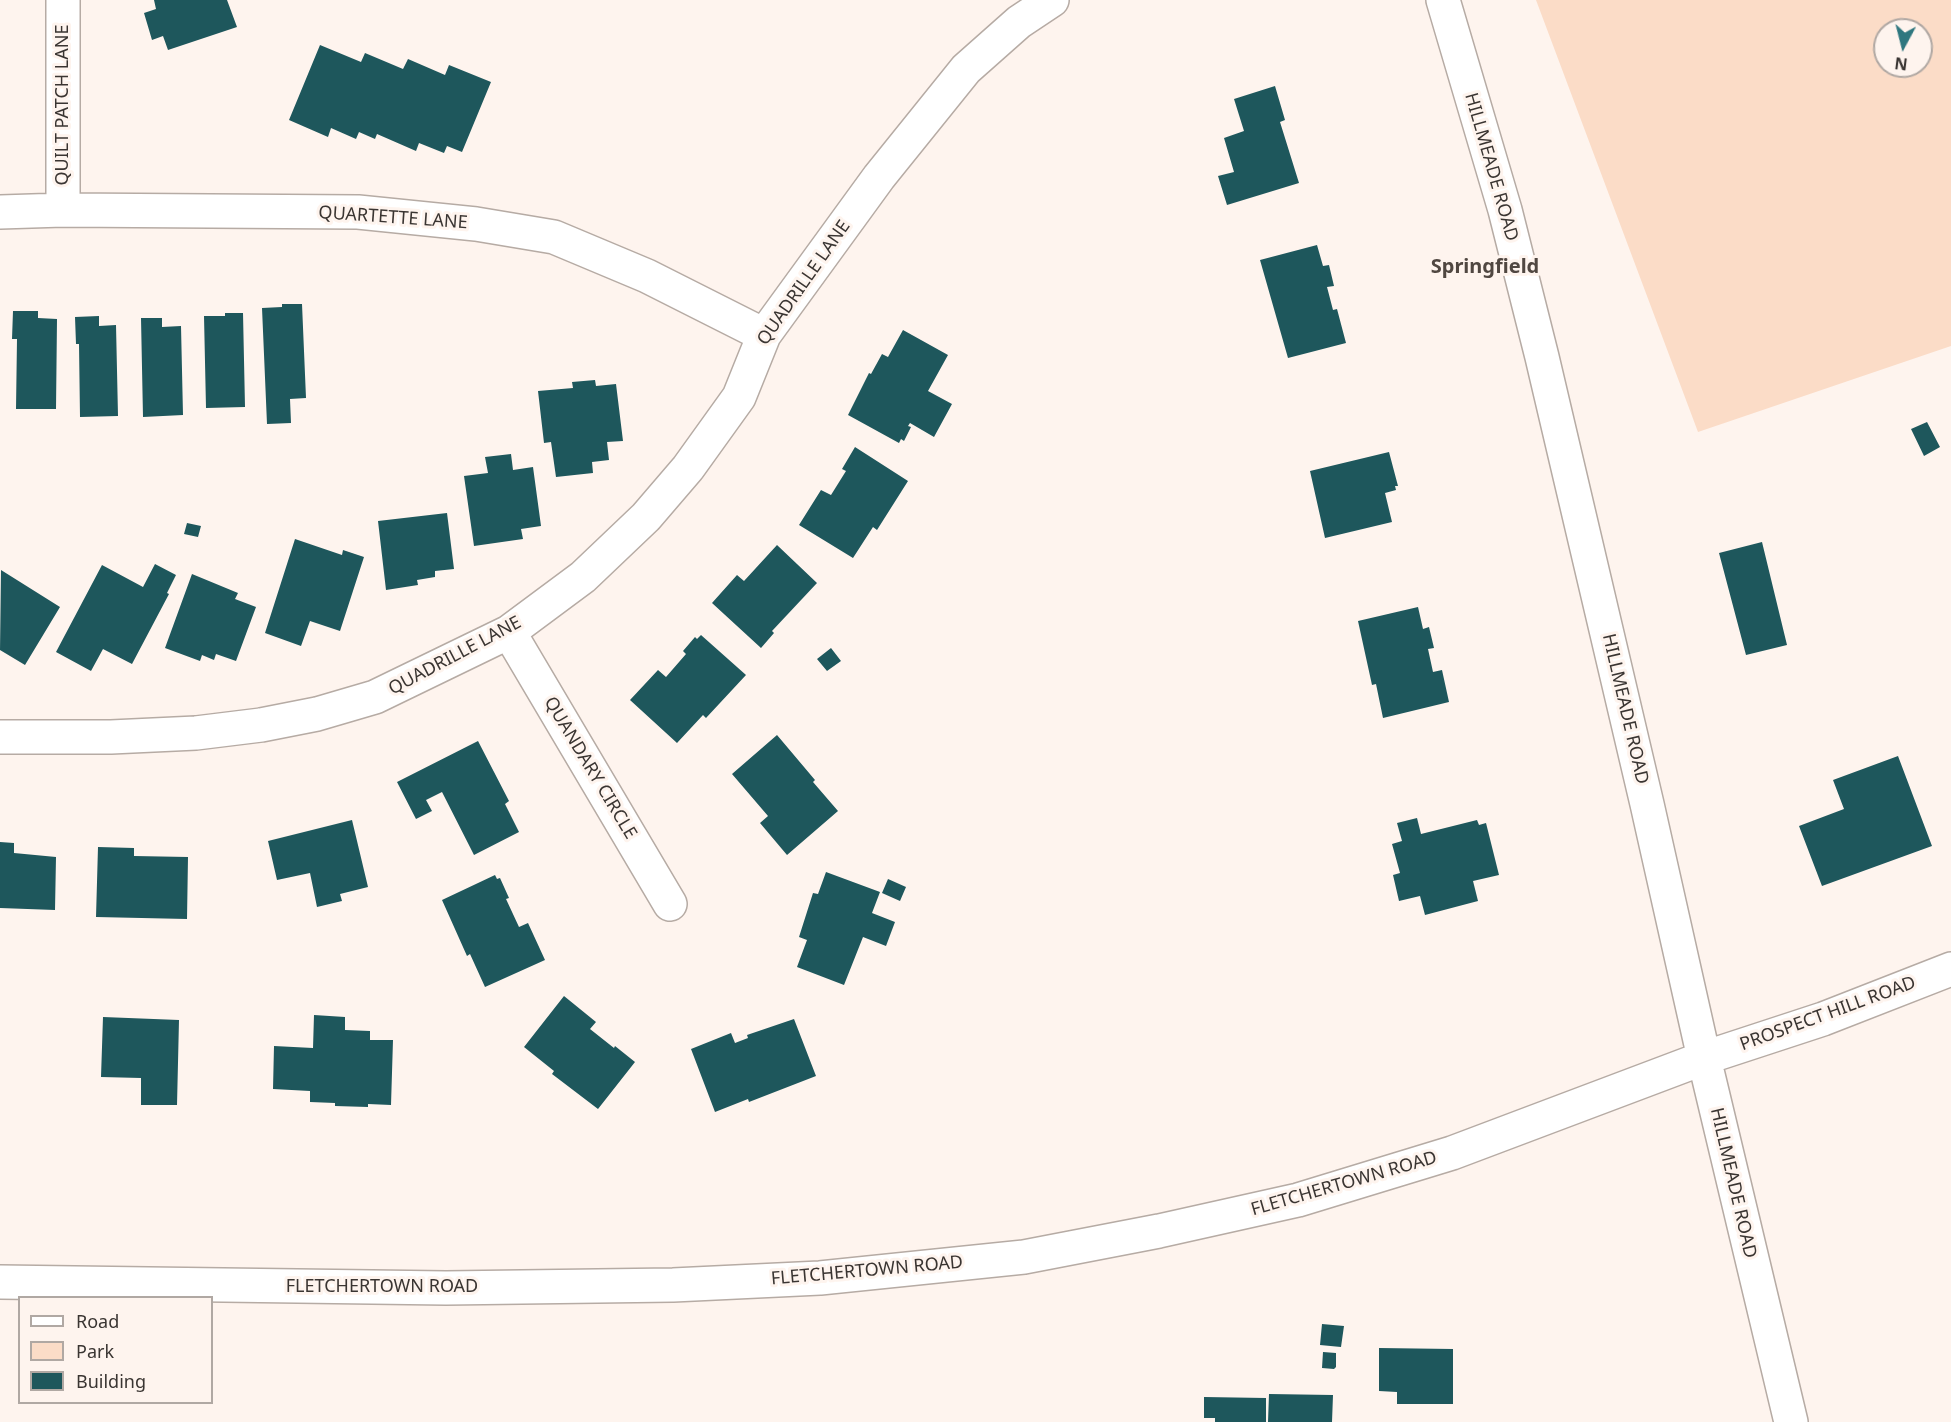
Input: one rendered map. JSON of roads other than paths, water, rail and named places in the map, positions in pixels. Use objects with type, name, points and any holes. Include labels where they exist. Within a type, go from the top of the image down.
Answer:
[{"type":"street","name":"QUILT PATCH LANE","points":[[63,0],[63,210]]},
{"type":"street","name":"QUADRILLE LANE","points":[[0,737],[111,737],[196,733],[261,725],[317,714],[375,697],[509,632],[583,577],[646,516],[688,468],[739,397],[764,335],[879,177],[966,69],[1019,22],[1052,0]]},
{"type":"street","name":"HILLMEADE ROAD","points":[[1443,0],[1505,210],[1542,357],[1704,1058],[1791,1422]]},
{"type":"street","name":"QUARTETTE LANE","points":[[0,212],[63,210],[358,212],[476,224],[554,237],[647,276],[764,335]]},
{"type":"street","name":"QUANDARY CIRCLE","points":[[509,632],[670,904]]},
{"type":"street","name":"PROSPECT HILL ROAD","points":[[1704,1058],[1823,1019],[1951,969]]},
{"type":"street","name":"FLETCHERTOWN ROAD","points":[[0,1282],[446,1288],[673,1285],[820,1278],[1024,1257],[1159,1231],[1298,1200],[1452,1153],[1704,1058]]},
{"type":"district","name":"Springfield","points":[[1485,267]]}]
